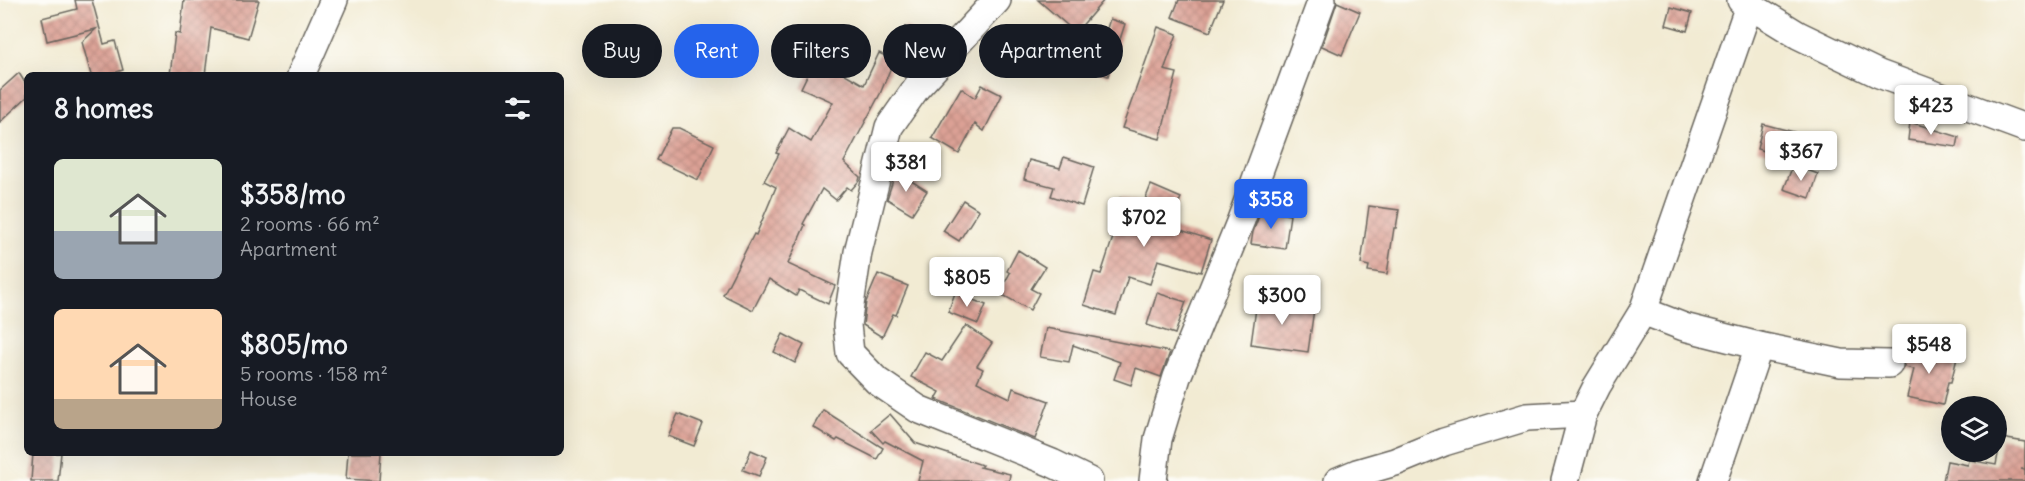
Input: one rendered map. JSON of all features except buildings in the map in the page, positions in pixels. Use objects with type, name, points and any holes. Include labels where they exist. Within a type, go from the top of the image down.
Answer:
[{"type":"street","points":[[302,72],[334,0]]},
{"type":"street","points":[[997,0],[917,87],[889,127],[858,252],[847,325],[850,353],[878,381],[918,409],[1052,463],[1089,481]]},
{"type":"street","points":[[1153,481],[1158,439],[1177,377],[1245,209],[1323,0]]},
{"type":"street","points":[[1565,481],[1583,414],[1597,386],[1643,311],[1747,2],[1798,34],[1878,74],[2025,128]]},
{"type":"street","points":[[1643,311],[1684,327],[1759,346],[1841,363],[1889,364]]},
{"type":"street","points":[[1713,481],[1759,346]]},
{"type":"street","points":[[1338,481],[1357,472],[1395,462],[1444,442],[1527,417],[1583,414]]}]
